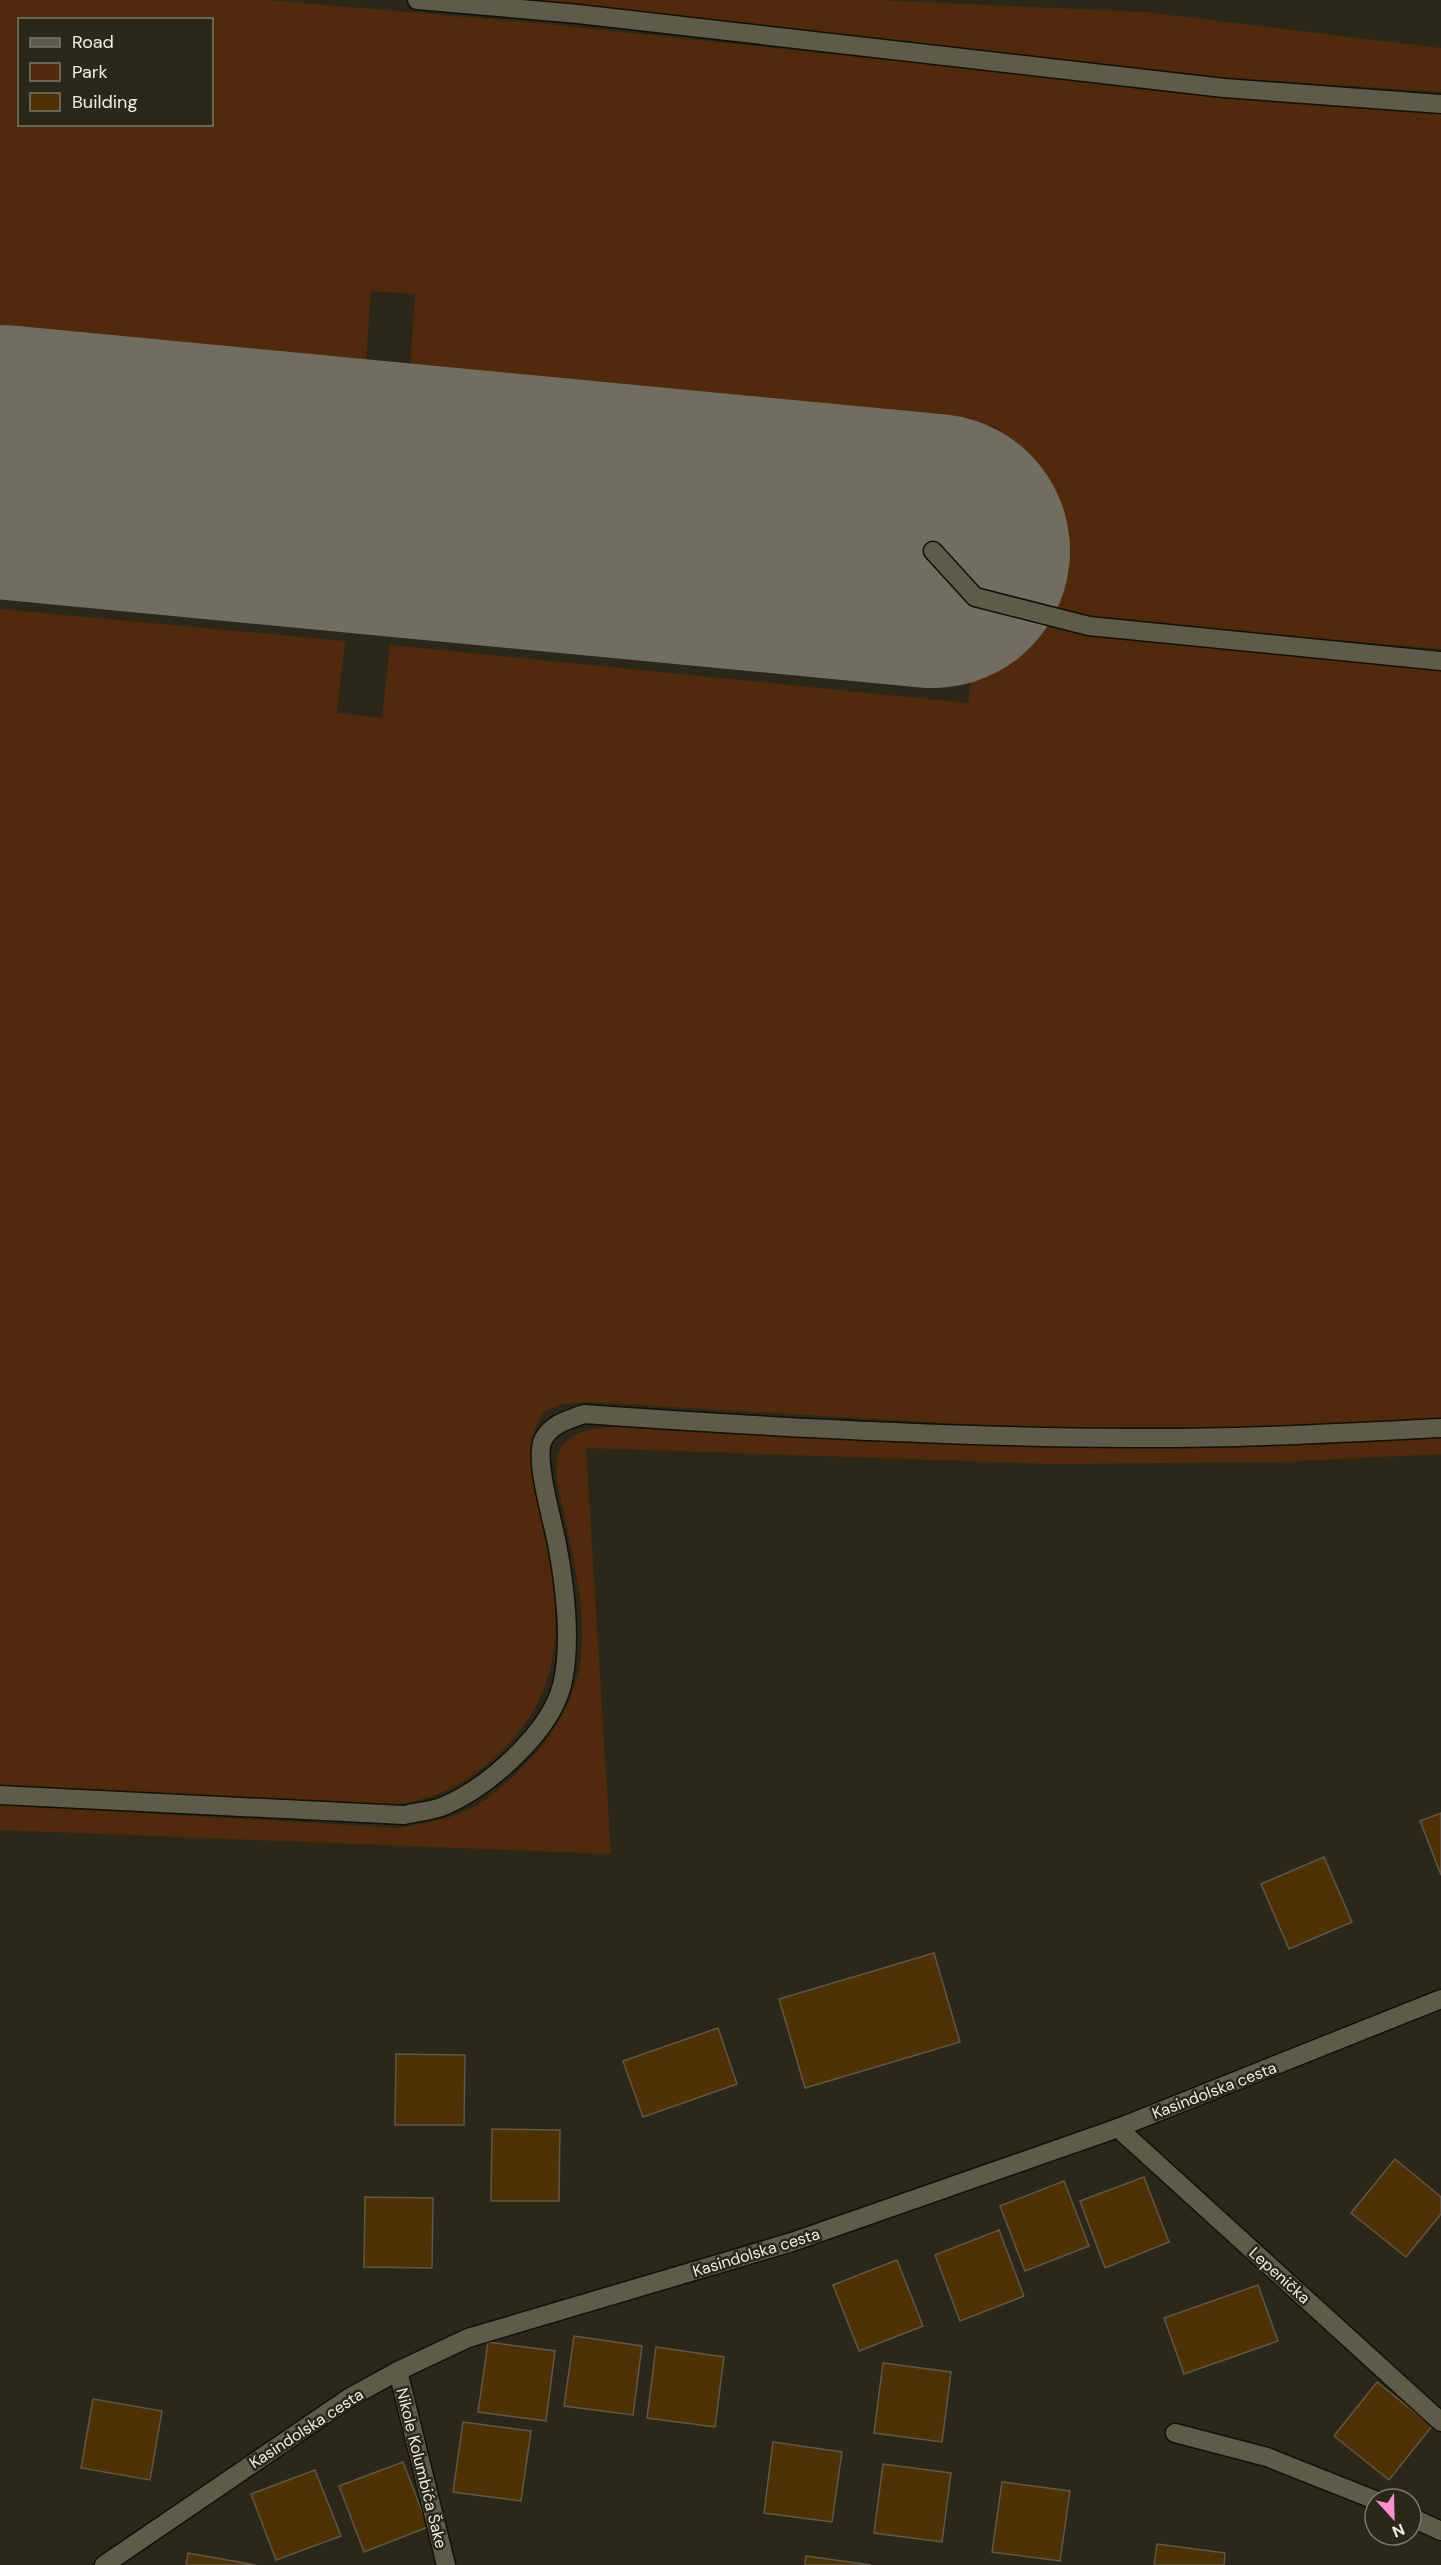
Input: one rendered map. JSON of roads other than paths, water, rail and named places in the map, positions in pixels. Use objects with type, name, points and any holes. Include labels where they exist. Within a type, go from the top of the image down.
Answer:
[{"type":"street","points":[[417,0],[578,14],[1224,88],[1441,104]]},
{"type":"street","points":[[933,551],[975,597],[1089,626],[1441,661]]},
{"type":"street","points":[[0,1795],[404,1815],[442,1807],[473,1791],[498,1773],[538,1729],[555,1706],[566,1663],[564,1596],[557,1545],[545,1492],[542,1442],[552,1428],[584,1414],[836,1429],[1128,1438],[1250,1437],[1441,1428]]},
{"type":"street","name":"Kasindolska cesta","points":[[104,2565],[349,2398],[398,2371],[468,2338],[792,2242],[1118,2128],[1441,1999]]},
{"type":"street","name":"Lepenička","points":[[1118,2128],[1441,2422]]},
{"type":"street","name":"Nikole Kolumbića Šake","points":[[398,2371],[446,2565]]},
{"type":"street","points":[[1175,2433],[1267,2457],[1363,2495]]},
{"type":"street","points":[[1423,2522],[1441,2530]]}]
